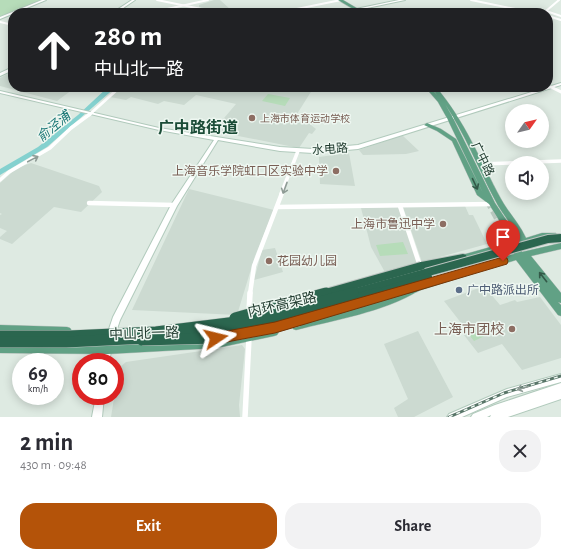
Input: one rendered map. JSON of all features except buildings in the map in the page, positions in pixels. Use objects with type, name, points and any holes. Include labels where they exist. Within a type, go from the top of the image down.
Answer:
[{"type":"highway","name":"内环高架路","points":[[0,336],[94,335],[156,332],[253,320],[548,239],[561,240]]},
{"type":"highway","name":"内环高架路","points":[[0,342],[125,340],[204,333],[256,326],[322,309],[539,244],[561,240]]},
{"type":"highway","points":[[197,328],[421,266],[463,258]]},
{"type":"highway","points":[[125,340],[180,340],[224,337],[275,327],[396,291],[415,288]]},
{"type":"main road","points":[[25,8],[45,0]]},
{"type":"main road","points":[[122,8],[134,0]]},
{"type":"main road","points":[[339,0],[351,8]]},
{"type":"main road","points":[[369,8],[404,0]]},
{"type":"main road","name":"水电路","points":[[0,92],[80,109],[159,129],[298,151],[351,148],[426,125],[453,119],[536,92]]},
{"type":"main road","name":"广中路","points":[[432,92],[453,119],[480,164],[521,242]]},
{"type":"main road","name":"广中路","points":[[438,92],[444,99],[492,204],[521,242]]},
{"type":"main road","points":[[453,119],[452,126],[469,163]]},
{"type":"main road","points":[[426,125],[440,130],[454,140],[479,193],[492,204]]},
{"type":"main road","points":[[107,353],[116,319],[174,205],[217,138]]},
{"type":"main road","points":[[488,180],[492,194],[508,219]]},
{"type":"main road","name":"中山北一路","points":[[0,329],[112,332],[248,317],[542,236],[561,235]]},
{"type":"main road","points":[[521,242],[522,255],[561,312]]},
{"type":"main road","name":"中山北一路","points":[[0,348],[108,349],[217,344],[249,339],[382,303],[410,293],[415,288],[522,255],[561,246]]},
{"type":"main road","points":[[522,255],[561,299]]},
{"type":"main road","points":[[452,417],[507,393],[561,378]]},
{"type":"main road","points":[[476,417],[495,409],[561,387]]},
{"type":"main road","points":[[495,417],[561,395]]},
{"type":"main road","points":[[97,417],[99,405]]},
{"type":"street","points":[[157,0],[196,8]]},
{"type":"street","points":[[176,8],[208,0]]},
{"type":"street","points":[[301,8],[339,0]]},
{"type":"street","points":[[471,0],[510,8]]},
{"type":"street","points":[[550,8],[559,0]]},
{"type":"street","points":[[553,14],[561,16]]},
{"type":"street","points":[[553,18],[556,15]]},
{"type":"street","points":[[553,18],[561,20]]},
{"type":"street","points":[[0,180],[10,172],[46,151],[114,92]]},
{"type":"street","points":[[245,417],[249,339],[248,317],[254,266],[298,151]]},
{"type":"street","points":[[480,164],[561,161]]},
{"type":"street","points":[[89,203],[174,205]]},
{"type":"street","points":[[277,208],[492,204]]},
{"type":"street","points":[[400,206],[421,266]]},
{"type":"shaded area","points":[[214,0],[220,0],[229,8],[204,8],[199,7],[199,5]]},
{"type":"shaded area","points":[[8,74],[8,88],[0,86],[0,78]]},
{"type":"shaded area","points":[[23,92],[69,92],[57,101]]},
{"type":"shaded area","name":"上海市体育运动学校","points":[[116,92],[311,92],[297,114],[316,129],[312,134],[309,133],[299,148],[213,131],[236,104],[196,95],[184,105],[164,101],[158,104],[131,97],[126,100],[110,97]]},
{"type":"shaded area","points":[[402,135],[419,151],[406,154],[363,155],[359,150]]},
{"type":"shaded area","name":"上海音乐学院虹口区实验中学","points":[[349,153],[355,186],[320,184],[319,157]]},
{"type":"shaded area","points":[[31,163],[99,186],[102,192],[81,212],[54,207],[12,244],[0,239],[0,237],[7,231],[0,228],[0,215],[2,214],[0,213],[0,183],[17,168]]},
{"type":"shaded area","points":[[189,189],[274,210],[255,256],[237,315],[132,310]]},
{"type":"shaded area","name":"上海市鲁迅中学","points":[[465,206],[469,215],[473,215],[487,244],[422,262],[403,207]]},
{"type":"shaded area","points":[[398,207],[418,264],[386,274],[371,247],[361,208]]},
{"type":"shaded area","name":"花园幼儿园","points":[[275,248],[283,272],[254,280],[262,250]]},
{"type":"shaded area","name":"上海市团校","points":[[484,286],[500,305],[515,300],[517,302],[540,297],[561,325],[561,358],[522,370],[502,344],[478,353],[460,330],[465,328],[444,301]]},
{"type":"shaded area","points":[[418,331],[453,397],[414,417],[398,417],[394,408],[408,399],[384,344]]},
{"type":"shaded area","points":[[242,345],[245,349],[239,405],[240,417],[111,417],[113,405],[124,405],[124,364],[126,362]]},
{"type":"green space","points":[[0,0],[43,0],[23,8],[8,8],[8,14],[0,17]]},
{"type":"green space","points":[[268,94],[290,98],[285,106],[262,101]]},
{"type":"green space","points":[[403,242],[408,254],[380,256],[376,245]]},
{"type":"green space","points":[[482,323],[491,333],[474,341],[465,330]]},
{"type":"water","points":[[103,92],[110,92],[47,147],[0,175],[0,169],[38,147],[78,115]]},
{"type":"tunnel","points":[[488,200],[515,249]]},
{"type":"railway","points":[[449,417],[504,393],[561,376]]},
{"type":"place","name":"上海市体育运动学校","points":[[252,118]]},
{"type":"place","name":"上海音乐学院虹口区实验中学","points":[[336,171]]},
{"type":"place","name":"上海市鲁迅中学","points":[[443,224]]},
{"type":"place","name":"花园幼儿园","points":[[269,261]]},
{"type":"place","name":"广中路派出所","points":[[459,290]]},
{"type":"place","name":"上海市团校","points":[[512,329]]},
{"type":"district","name":"广中路街道","points":[[198,127]]},
{"type":"route","points":[[216,338],[275,327],[396,291],[415,288],[503,261]]},
{"type":"water label","name":"俞泾浦","points":[[53,126]]}]
